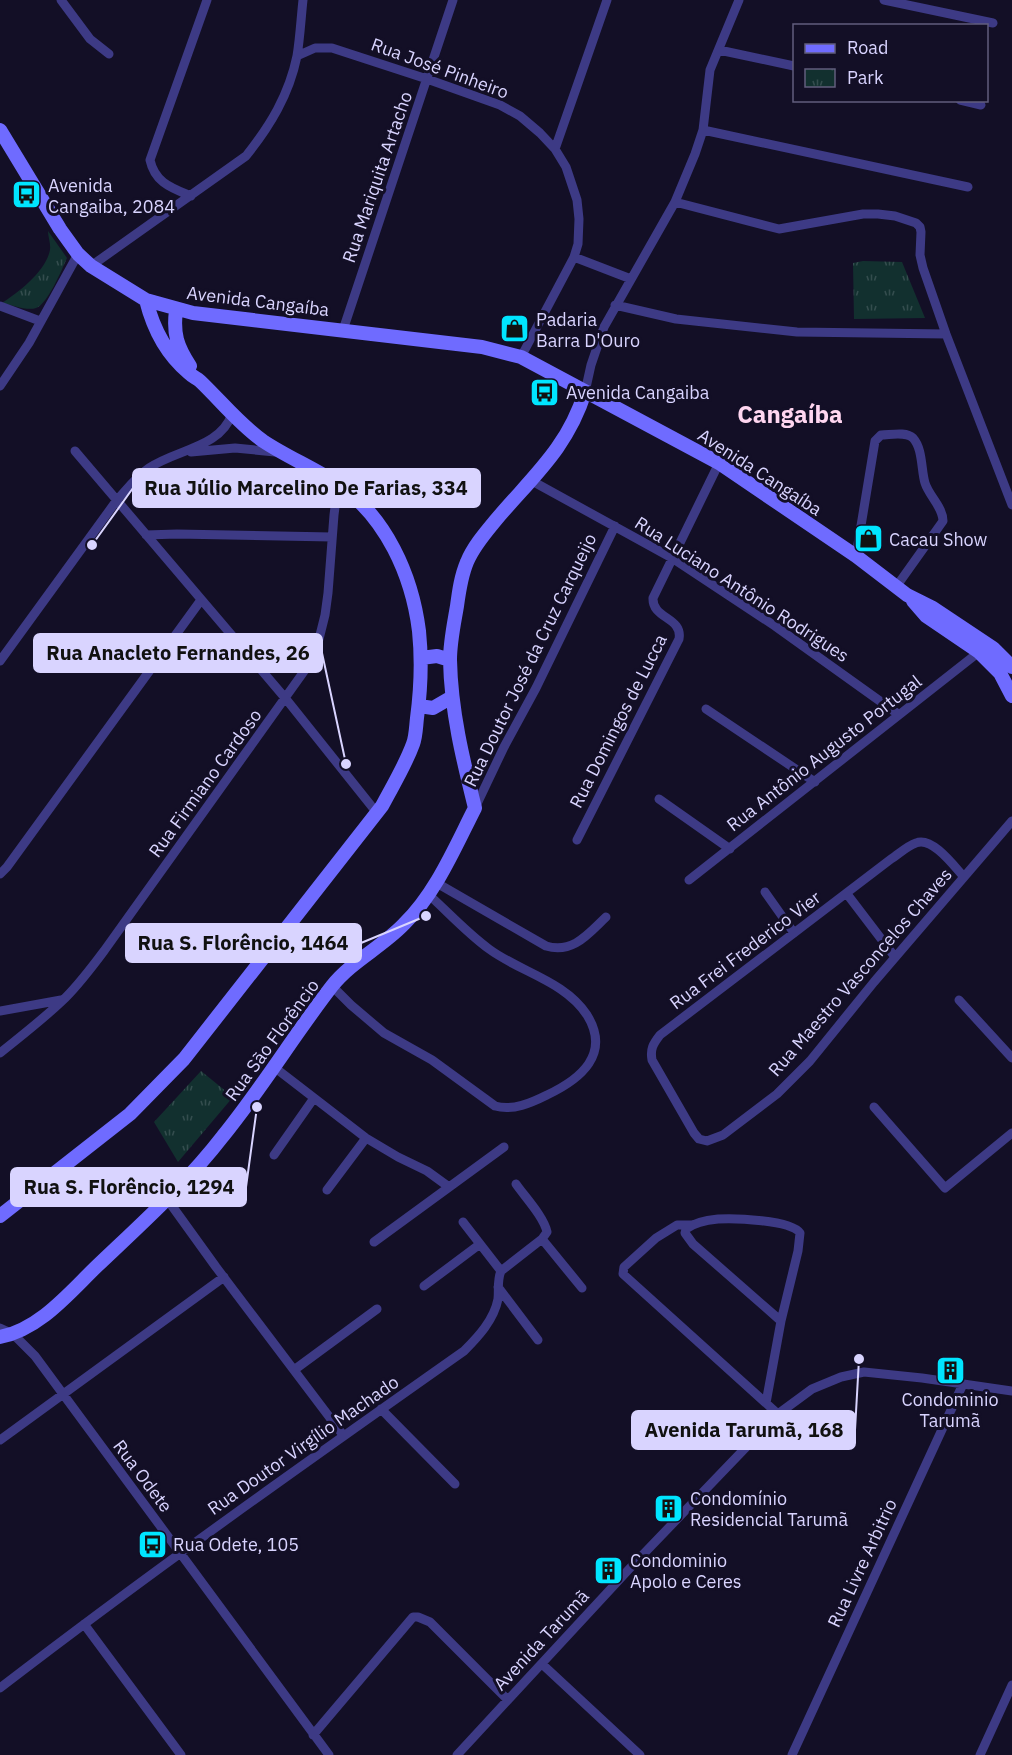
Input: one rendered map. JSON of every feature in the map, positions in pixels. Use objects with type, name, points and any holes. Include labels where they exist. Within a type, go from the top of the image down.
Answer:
[{"type":"street","points":[[62,0],[90,39],[109,54]]},
{"type":"street","points":[[191,196],[159,180],[152,170],[150,160],[207,0]]},
{"type":"street","points":[[92,267],[246,156],[264,134],[278,109],[297,56],[303,0]]},
{"type":"street","name":"Rua Mariquita Artacho","points":[[343,330],[453,0]]},
{"type":"street","points":[[555,149],[606,0]]},
{"type":"street","points":[[475,808],[460,750],[452,697],[450,660],[460,583],[467,561],[478,542],[532,481],[567,436],[577,416],[601,335],[615,304],[675,202],[704,130],[710,70],[739,0]]},
{"type":"street","points":[[884,0],[993,23]]},
{"type":"street","name":"Rua José Pinheiro","points":[[297,56],[315,48],[332,48],[500,105],[520,116],[555,149],[566,167],[577,200],[578,244],[574,257],[521,357]]},
{"type":"street","points":[[719,50],[793,66]]},
{"type":"street","points":[[968,102],[981,105]]},
{"type":"street","name":"Avenida Cangaíba","points":[[0,130],[60,229],[78,254],[92,267],[129,291],[146,300],[176,310],[231,319],[482,347],[521,357],[720,463],[856,556],[902,591],[933,608],[993,648],[1012,667]]},
{"type":"street","points":[[704,130],[968,187]]},
{"type":"street","points":[[675,202],[779,229],[878,213],[909,220],[920,227],[921,261],[946,334],[1012,505]]},
{"type":"street","points":[[0,386],[29,343],[78,254]]},
{"type":"street","points":[[574,257],[631,279]]},
{"type":"street","points":[[0,1216],[130,1114],[184,1059],[376,813],[401,772],[414,742],[421,684],[417,613],[403,568],[385,532],[364,506],[338,484],[262,440],[183,367],[167,349],[151,321],[146,300]]},
{"type":"street","points":[[615,304],[676,319],[797,332],[946,334]]},
{"type":"street","points":[[0,306],[40,321]]},
{"type":"street","points":[[176,310],[174,327],[177,343],[199,381]]},
{"type":"street","points":[[0,661],[117,500],[136,478],[176,454],[213,438],[229,424],[232,414]]},
{"type":"street","points":[[856,556],[875,441],[881,435],[909,436],[914,439],[919,449],[924,481],[942,513],[943,521],[902,591]]},
{"type":"street","points":[[176,454],[235,448],[282,453]]},
{"type":"street","points":[[75,451],[285,699],[376,813]]},
{"type":"street","name":"Rua Domingos de Lucca","points":[[577,840],[679,639],[680,634],[675,622],[657,611],[653,598],[720,463]]},
{"type":"street","name":"Rua Luciano Antônio Rodrigues","points":[[532,481],[672,558],[776,626],[898,714]]},
{"type":"street","name":"Rua Firmiano Cardoso","points":[[0,1053],[63,1000],[81,980],[305,670],[319,639],[325,615],[338,484]]},
{"type":"street","name":"Rua Doutor José da Cruz Carqueijo","points":[[475,808],[615,526]]},
{"type":"street","points":[[146,535],[332,537]]},
{"type":"street","name":"Avenida Cangaíba","points":[[902,591],[926,616],[979,652],[1010,687]]},
{"type":"street","points":[[0,874],[201,600]]},
{"type":"street","name":"Rua Antônio Augusto Portugal","points":[[689,880],[979,652]]},
{"type":"street","points":[[421,658],[437,656],[450,660]]},
{"type":"street","points":[[419,706],[433,708],[452,697]]},
{"type":"street","points":[[706,709],[815,782]]},
{"type":"street","points":[[659,799],[730,849]]},
{"type":"street","name":"Rua São Florêncio","points":[[4,1333],[37,1321],[61,1301],[167,1199],[222,1138],[332,986],[350,968],[405,924],[432,888],[475,808]]},
{"type":"street","name":"Rua Maestro Vasconcelos Chaves","points":[[723,1135],[777,1094],[810,1061],[895,957],[1012,821]]},
{"type":"street","name":"Rua Frei Frederico Vier","points":[[723,1135],[706,1141],[694,1133],[652,1060],[651,1051],[660,1035],[916,842],[923,841],[938,849],[964,877]]},
{"type":"street","points":[[432,888],[557,950],[580,941],[606,917]]},
{"type":"street","points":[[332,986],[384,1033],[432,1060],[495,1106],[506,1109],[539,1099],[584,1072],[595,1049],[596,1036],[589,1019],[576,1002],[549,983],[490,949],[432,888]]},
{"type":"street","points":[[765,892],[794,933]]},
{"type":"street","points":[[847,894],[895,957]]},
{"type":"street","points":[[0,1011],[63,1000]]},
{"type":"street","points":[[959,1000],[1012,1058]]},
{"type":"street","points":[[274,1068],[366,1138],[427,1171],[450,1187]]},
{"type":"street","points":[[274,1155],[314,1098]]},
{"type":"street","points":[[874,1107],[945,1188],[1012,1133]]},
{"type":"street","points":[[327,1190],[366,1138]]},
{"type":"street","points":[[374,1242],[504,1147]]},
{"type":"street","points":[[463,1222],[501,1271],[542,1239],[547,1232],[547,1228],[516,1184]]},
{"type":"street","points":[[167,1199],[343,1436]]},
{"type":"street","points":[[766,1403],[781,1321],[801,1237],[797,1229],[783,1224],[741,1219],[717,1219],[686,1228],[685,1233],[693,1244],[781,1321]]},
{"type":"street","points":[[692,1225],[677,1225],[656,1238],[624,1267],[623,1274],[778,1414]]},
{"type":"street","points":[[542,1239],[582,1288]]},
{"type":"street","points":[[424,1286],[480,1244]]},
{"type":"street","name":"Rua Doutor Virgílio Machado","points":[[0,1688],[180,1553],[464,1351],[477,1338],[492,1315],[498,1299],[501,1271]]},
{"type":"street","points":[[0,1440],[224,1277]]},
{"type":"street","points":[[498,1287],[538,1340]]},
{"type":"street","points":[[294,1370],[377,1309]]},
{"type":"street","name":"Rua Odete","points":[[4,1333],[35,1356],[329,1755]]},
{"type":"street","name":"Avenida Tarumã","points":[[457,1755],[638,1559],[778,1414],[812,1389],[841,1377],[864,1372],[1012,1391]]},
{"type":"street","name":"Rua Livre Arbitrio","points":[[792,1755],[963,1384]]},
{"type":"street","points":[[381,1409],[455,1484]]},
{"type":"street","points":[[313,1735],[413,1617],[430,1622],[507,1700]]},
{"type":"street","points":[[84,1624],[181,1755]]},
{"type":"street","points":[[542,1664],[640,1755]]},
{"type":"street","points":[[980,1755],[1012,1685]]},
{"type":"green space","points":[[48,231],[67,258],[50,293],[41,305],[32,309],[2,303],[24,287],[43,266],[50,250]]},
{"type":"green space","points":[[902,262],[925,318],[854,319],[853,263]]},
{"type":"green space","points":[[201,1071],[233,1097],[178,1162],[154,1122]]},
{"type":"place","name":"Avenida Cangaiba, 2084","points":[[27,195]]},
{"type":"place","name":"Padaria Barra D'Ouro","points":[[515,329]]},
{"type":"place","name":"Avenida Cangaiba","points":[[545,392]]},
{"type":"place","name":"Cacau Show","points":[[868,539]]},
{"type":"place","name":"Rua Júlio Marcelino De Farias, 334","points":[[92,545]]},
{"type":"place","name":"Rua Anacleto Fernandes, 26","points":[[346,764]]},
{"type":"place","name":"Rua S. Florêncio, 1464","points":[[426,916]]},
{"type":"place","name":"Rua S. Florêncio, 1294","points":[[257,1107]]},
{"type":"place","name":"Avenida Tarumã, 168","points":[[859,1359]]},
{"type":"place","name":"Condominio Tarumã","points":[[950,1370]]},
{"type":"place","name":"Condomínio Residencial Tarumã","points":[[669,1508]]},
{"type":"place","name":"Rua Odete, 105","points":[[152,1544]]},
{"type":"place","name":"Condominio Apolo e Ceres","points":[[609,1570]]},
{"type":"district","name":"Cangaíba","points":[[790,414]]}]
